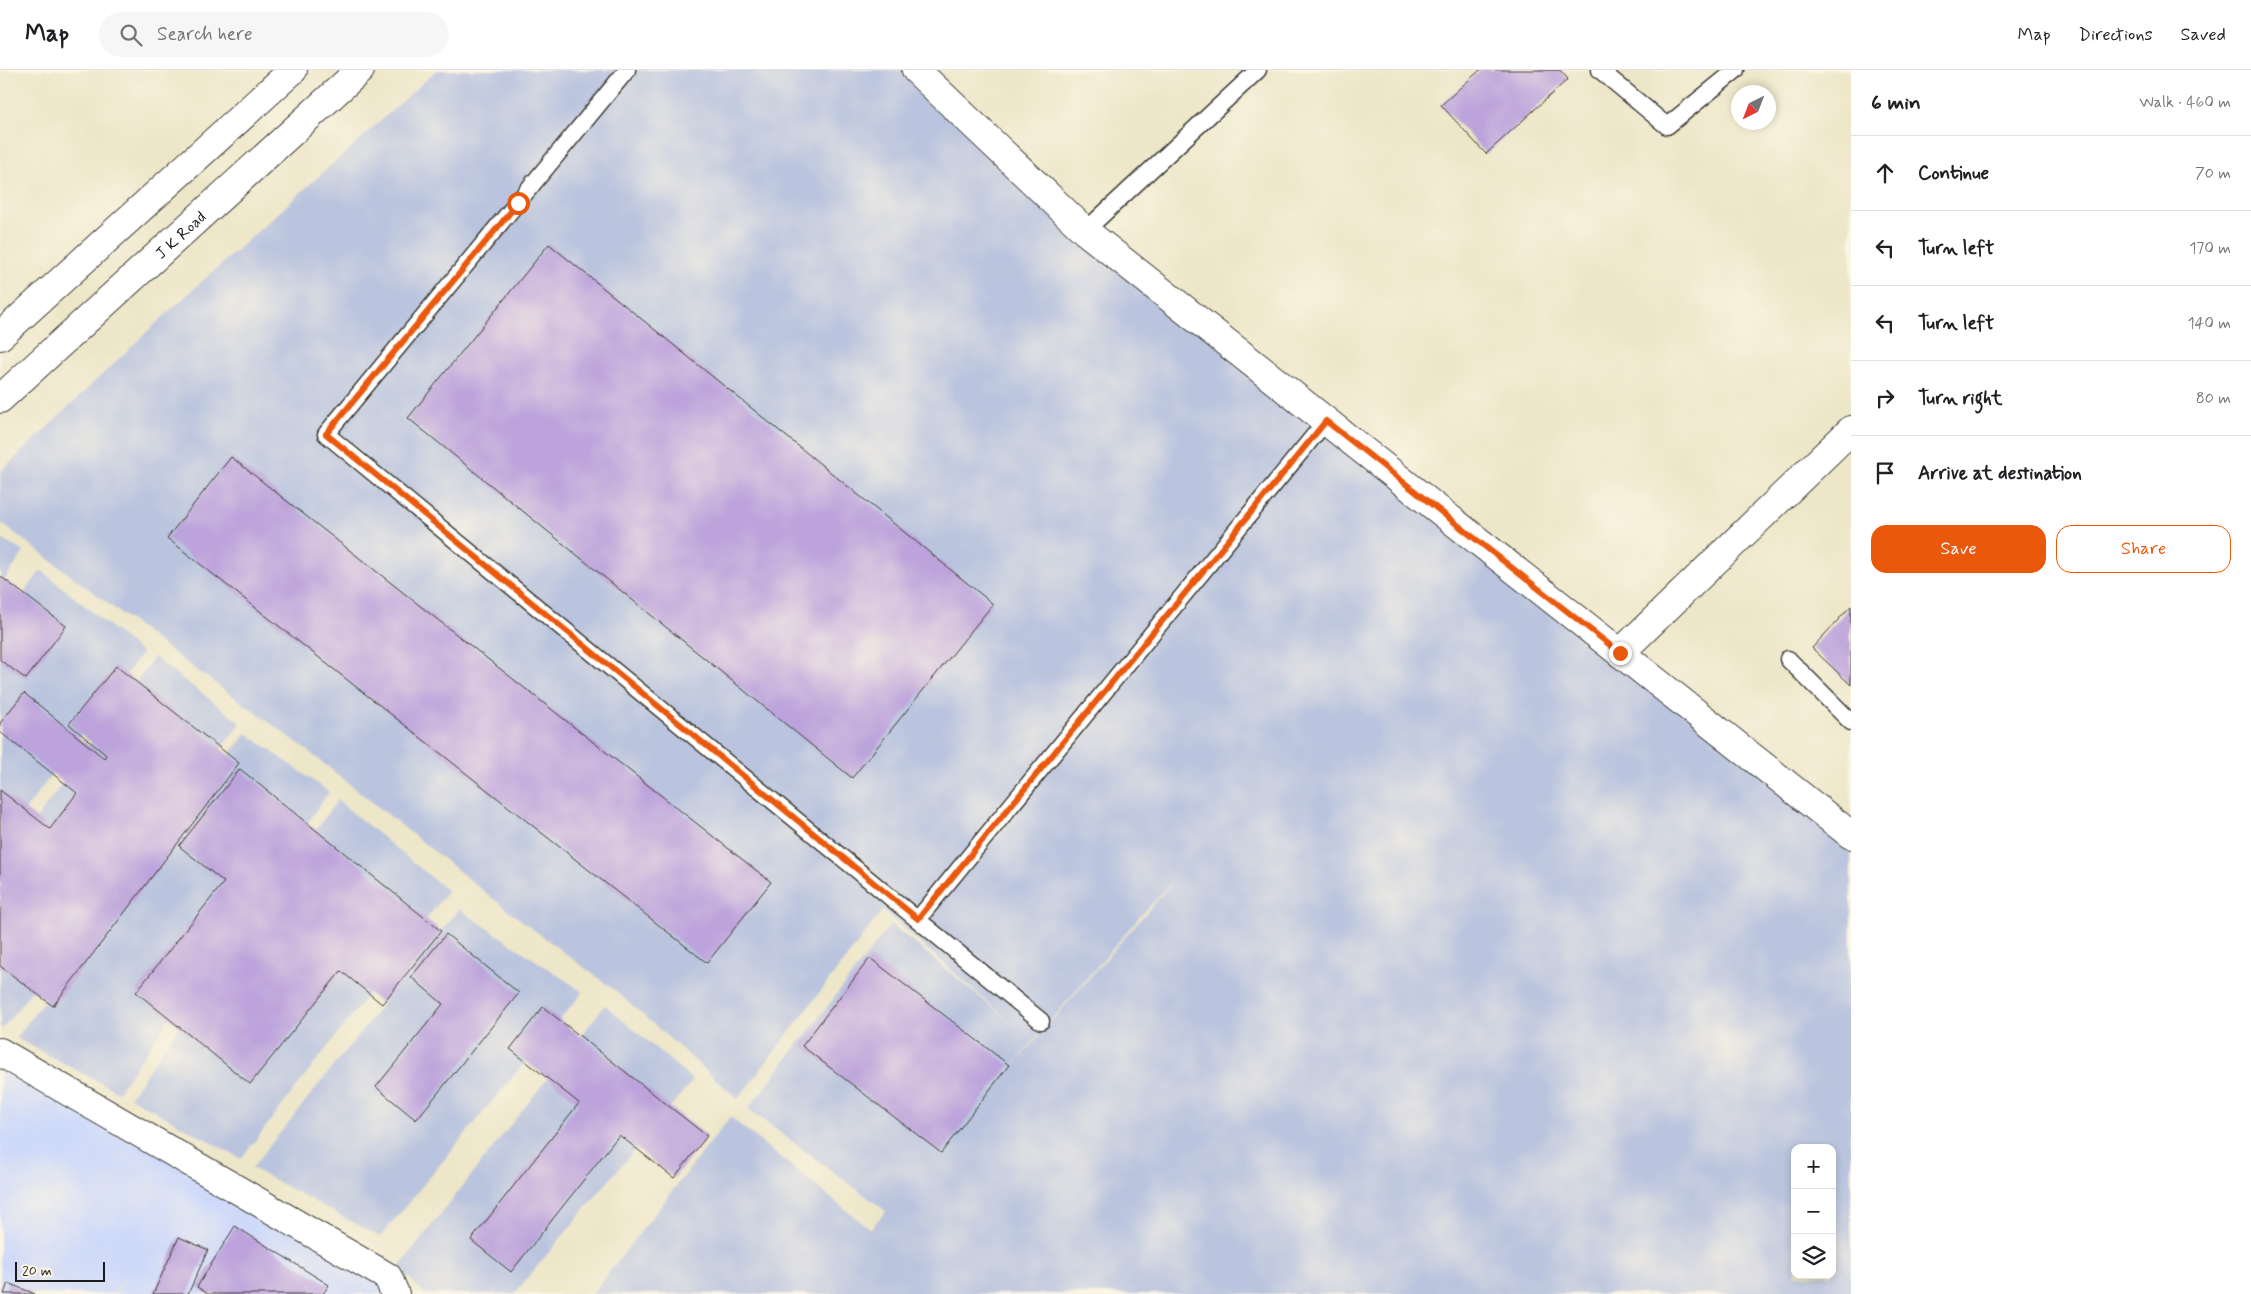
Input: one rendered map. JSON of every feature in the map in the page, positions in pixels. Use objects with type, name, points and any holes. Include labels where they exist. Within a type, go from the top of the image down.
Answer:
[{"type":"street","points":[[0,336],[293,70]]},
{"type":"street","name":"J K Road","points":[[0,399],[360,70]]},
{"type":"street","points":[[916,70],[1085,231],[1851,835]]},
{"type":"street","points":[[1620,653],[1851,430]]},
{"type":"street","points":[[0,1052],[388,1277],[395,1294]]},
{"type":"lane","points":[[627,70],[326,434],[1041,1021]]},
{"type":"lane","points":[[1085,231],[1258,70]]},
{"type":"lane","points":[[1600,70],[1667,126],[1736,70]]},
{"type":"lane","points":[[918,919],[1326,421]]},
{"type":"lane","points":[[1788,659],[1851,722]]},
{"type":"shaded area","points":[[437,70],[916,70],[1001,151],[1851,835],[1851,1294],[592,1294],[730,1117],[870,1229],[886,1211],[748,1109],[891,924],[1015,1026],[883,910],[738,1099],[617,992],[510,912],[298,743],[180,658],[0,522],[0,472],[167,313]],"holes":[[[1172,883],[961,1125],[1141,915]]]},
{"type":"shaded area","points":[[0,538],[24,552],[0,586]]},
{"type":"shaded area","points":[[41,570],[142,653],[0,844],[0,626]]},
{"type":"shaded area","points":[[154,657],[241,723],[2,1029],[0,1028],[0,869]]},
{"type":"shaded area","points":[[246,733],[329,792],[118,1092],[16,1038]]},
{"type":"shaded area","points":[[337,800],[448,891],[241,1159],[130,1097]]},
{"type":"shaded area","points":[[459,909],[583,992],[380,1237],[252,1168]]},
{"type":"shaded area","points":[[605,1005],[693,1080],[514,1294],[424,1294],[399,1267]]},
{"type":"shaded area","points":[[0,1051],[200,1168],[409,1294],[115,1294],[134,1265],[113,1294],[0,1294]]},
{"type":"building","points":[[1480,70],[1560,70],[1568,79],[1486,154],[1441,105]]},
{"type":"building","points":[[549,244],[993,604],[852,778],[408,418]]},
{"type":"building","points":[[231,457],[771,882],[707,963],[167,538]]},
{"type":"building","points":[[0,576],[66,626],[26,679],[0,660]]},
{"type":"building","points":[[1851,606],[1851,685],[1812,648]]},
{"type":"building","points":[[116,666],[239,763],[53,1006],[0,966],[0,790],[50,829],[77,793],[0,732],[0,723],[24,693],[104,758],[106,755],[69,724]]},
{"type":"building","points":[[240,769],[441,931],[382,1004],[341,971],[250,1084],[136,992],[224,882],[179,846]]},
{"type":"building","points":[[446,934],[519,993],[416,1120],[376,1087],[443,1004],[411,977]]},
{"type":"building","points":[[870,958],[1009,1065],[941,1153],[802,1046]]},
{"type":"building","points":[[543,1007],[707,1136],[674,1178],[619,1135],[511,1272],[471,1240],[579,1103],[510,1049]]},
{"type":"building","points":[[235,1226],[329,1285],[323,1294],[208,1294],[197,1287]]},
{"type":"building","points":[[179,1237],[208,1250],[188,1294],[153,1294]]},
{"type":"building","points":[[8,1283],[35,1294],[4,1294]]},
{"type":"route","points":[[518,203],[326,434],[918,919],[1326,421],[1620,653]]}]
